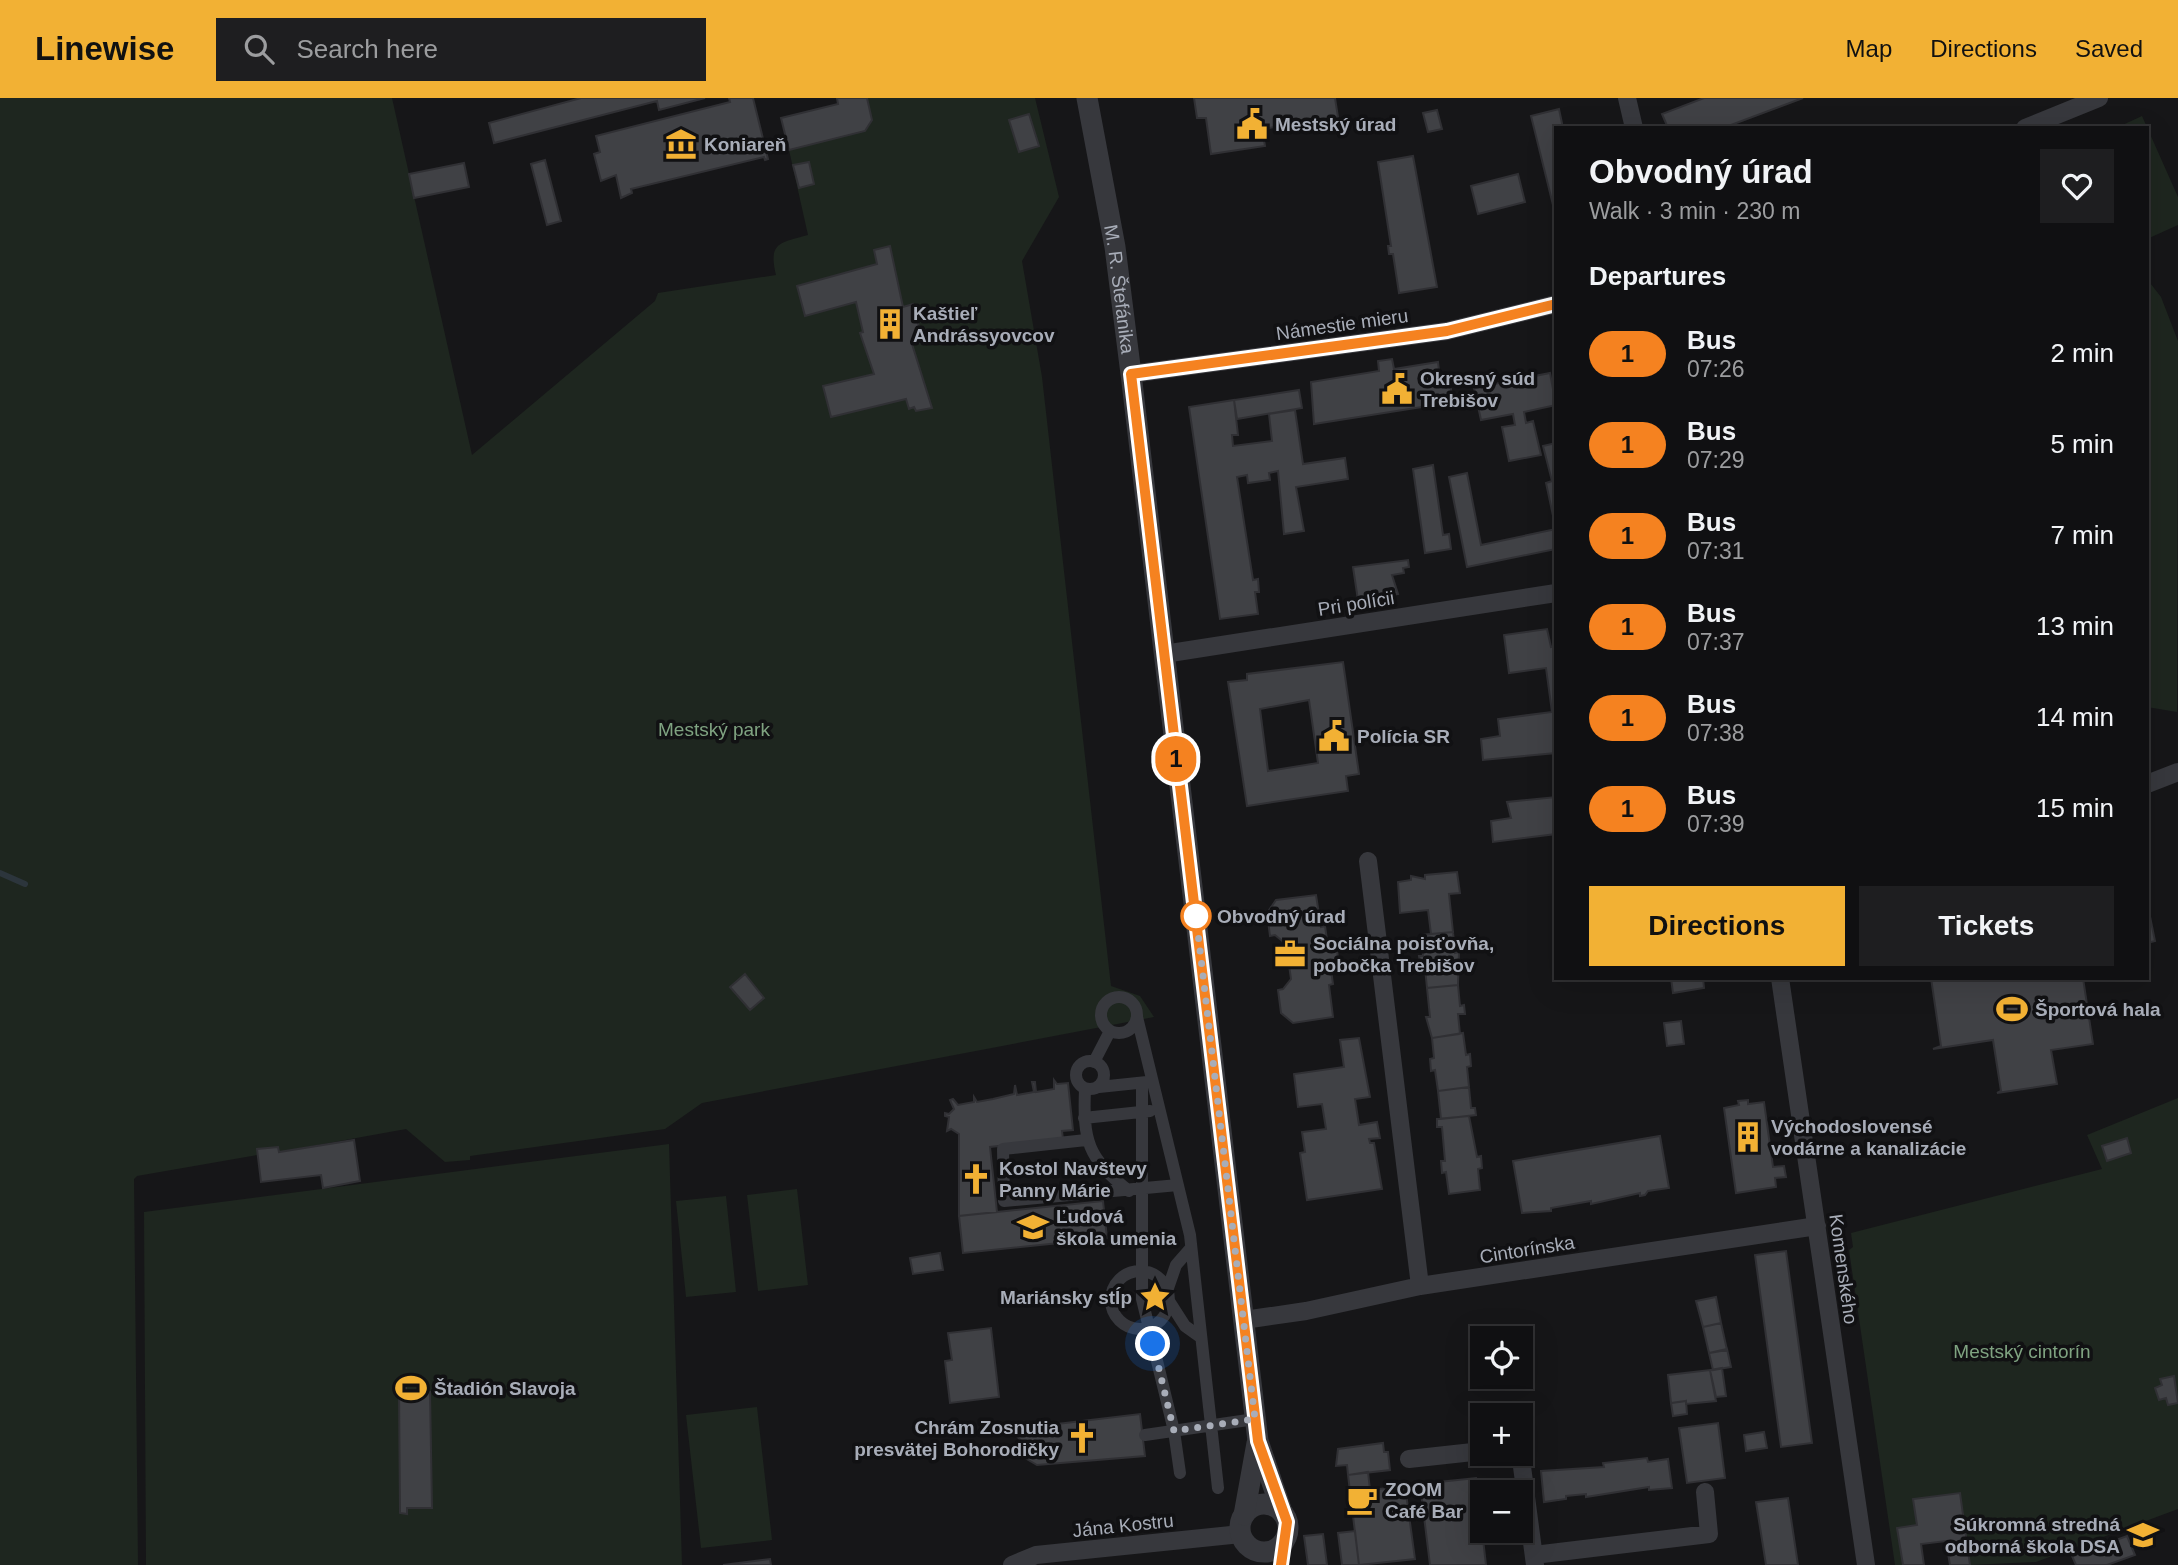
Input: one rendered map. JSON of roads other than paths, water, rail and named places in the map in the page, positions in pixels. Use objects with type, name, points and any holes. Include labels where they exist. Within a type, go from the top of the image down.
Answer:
[{"type":"street","name":"M. R. Štefánika","points":[[1087,98],[1115,247],[1258,1441],[1282,1512]]},
{"type":"street","points":[[1627,98],[1633,126]]},
{"type":"street","points":[[2030,126],[2099,98]]},
{"type":"street","name":"Námestie mieru","points":[[1131,374],[1447,331],[1554,304]]},
{"type":"street","name":"Pri polícii","points":[[1164,654],[1554,593]]},
{"type":"street","points":[[2149,783],[2178,772]]},
{"type":"street","points":[[1368,861],[1420,1286]]},
{"type":"street","name":"Komenského","points":[[1780,980],[1866,1565]]},
{"type":"street","points":[[1110,1031],[1103,1022],[1102,1011],[1113,998],[1130,1001],[1137,1017],[1147,1082],[1159,1110],[1178,1185],[1190,1249],[1218,1488]]},
{"type":"street","points":[[1110,1031],[1127,1031],[1137,1017]]},
{"type":"street","points":[[1094,1062],[1110,1031]]},
{"type":"street","points":[[1085,1089],[1076,1078],[1077,1068],[1085,1062],[1094,1062],[1104,1071],[1104,1080],[1098,1087]]},
{"type":"street","points":[[1085,1089],[1147,1082]]},
{"type":"street","points":[[1147,1082],[1135,1190],[1142,1298],[1174,1431],[1180,1473]]},
{"type":"street","points":[[1085,1089],[1080,1109],[1086,1140],[1101,1166],[1135,1190]]},
{"type":"street","points":[[1080,1109],[1142,1112],[1159,1110]]},
{"type":"street","points":[[1086,1140],[1003,1149],[1004,1201],[1178,1185]]},
{"type":"street","name":"Cintorínska","points":[[1244,1320],[1306,1311],[1420,1286],[1817,1226]]},
{"type":"street","points":[[1190,1249],[1176,1265],[1168,1296],[1161,1320],[1149,1327],[1126,1326],[1119,1320],[1111,1304],[1111,1295],[1119,1279],[1141,1272],[1155,1276],[1168,1296],[1180,1320],[1199,1336]]},
{"type":"street","points":[[1145,1434],[1255,1419]]},
{"type":"street","name":"M. R. Štefánika","points":[[1247,1540],[1258,1441]]},
{"type":"street","points":[[1409,1459],[1470,1452]]},
{"type":"street","points":[[1522,1466],[1535,1560],[1709,1534],[1705,1492]]},
{"type":"street","points":[[1265,1504],[1282,1512],[1288,1528],[1281,1555],[1267,1552],[1247,1540],[1253,1507],[1265,1504]]},
{"type":"street","name":"Jána Kostru","points":[[1012,1565],[1036,1555],[1247,1540]]},
{"type":"waterway","points":[[0,873],[25,884]]},
{"type":"place","name":"Mestský úrad","points":[[1252,124]]},
{"type":"place","name":"Koniareň","points":[[681,144]]},
{"type":"place","name":"Kaštieľ Andrássyovcov","points":[[890,324]]},
{"type":"place","name":"Okresný súd Trebišov","points":[[1397,389]]},
{"type":"place","name":"Polícia SR","points":[[1334,736]]},
{"type":"place","name":"Obvodný úrad","points":[[1196,916]]},
{"type":"place","name":"Sociálna poisťovňa, pobočka Trebišov","points":[[1290,954]]},
{"type":"place","name":"Športová hala","points":[[2012,1009]]},
{"type":"place","name":"Východoslovensé vodárne a kanalizácie","points":[[1748,1137]]},
{"type":"place","name":"Kostol Navštevy Panny Márie","points":[[976,1179]]},
{"type":"place","name":"Ľudová škola umenia","points":[[1033,1227]]},
{"type":"place","name":"Mariánsky stĺp","points":[[1155,1297]]},
{"type":"place","name":"Štadión Slavoja","points":[[411,1388]]},
{"type":"place","name":"Chrám Zosnutia presvätej Bohorodičky","points":[[1082,1438]]},
{"type":"place","name":"ZOOM Café Bar","points":[[1362,1500]]},
{"type":"place","name":"Súkromná stredná odborná škola DSA","points":[[2143,1535]]},
{"type":"park label","name":"Mestský park","points":[[714,729]]},
{"type":"park label","name":"Mestský cintorín","points":[[2022,1351]]}]
